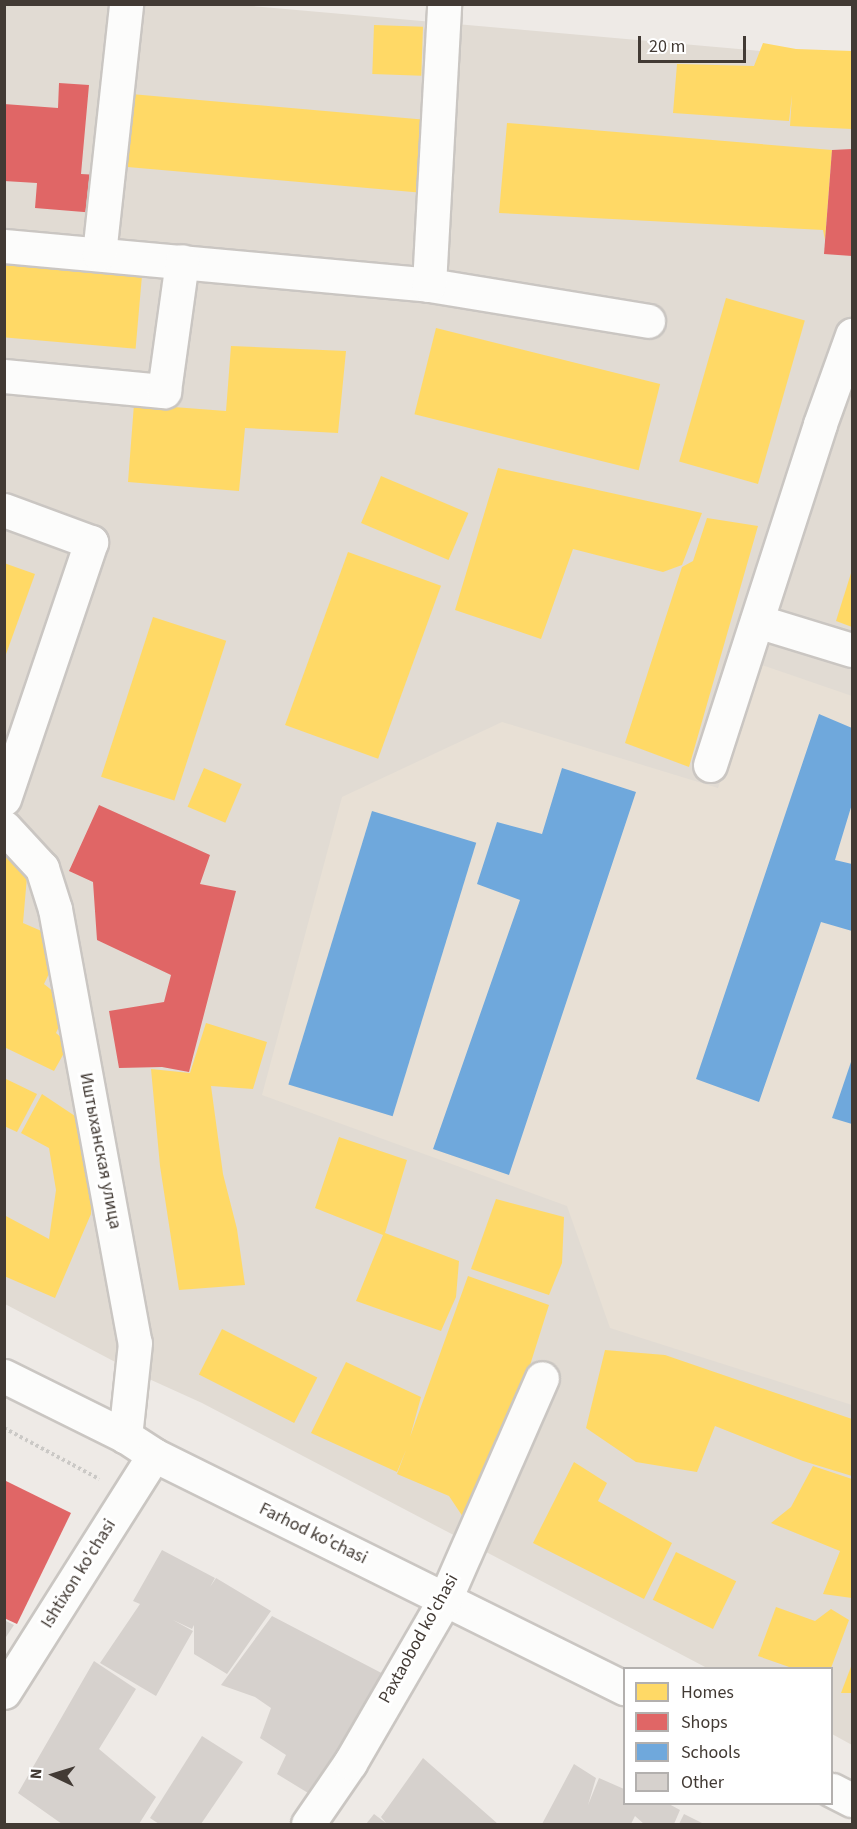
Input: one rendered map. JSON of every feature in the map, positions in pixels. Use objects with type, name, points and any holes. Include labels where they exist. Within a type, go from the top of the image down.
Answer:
[{"type":"street","points":[[99,254],[126,4]]},
{"type":"street","points":[[429,285],[444,4]]},
{"type":"street","points":[[4,246],[429,285],[648,321]]},
{"type":"street","points":[[4,376],[164,391],[182,261]]},
{"type":"street","points":[[710,765],[852,335]]},
{"type":"street","points":[[4,510],[91,542],[4,799]]},
{"type":"street","points":[[757,621],[852,650]]},
{"type":"street","name":"Иштыханская улица","points":[[4,827],[42,868],[55,909],[135,1343],[125,1436]]},
{"type":"street","name":"Farhod ko'chasi","points":[[4,1376],[125,1436],[154,1455],[623,1688]]},
{"type":"street","name":"Paxtaobod ko'chasi","points":[[308,1824],[350,1763],[445,1599],[542,1378]]},
{"type":"street","name":"Ishtixon ko'chasi","points":[[4,1692],[154,1455]]},
{"type":"street","points":[[833,1791],[852,1800]]},
{"type":"street","points":[[846,1824],[852,1815]]},
{"type":"path","points":[[4,1428],[129,1495]]},
{"type":"shaded area","points":[[4,5],[241,5],[852,59],[852,1745],[833,1735],[833,1667],[705,1667],[202,1403],[138,1374],[5,1304]]},
{"type":"shaded area","points":[[759,664],[852,696],[852,1405],[610,1328],[567,1206],[262,1095],[342,797],[502,722],[718,788]]},
{"type":"building: Homes","points":[[374,25],[423,27],[421,76],[372,74]]},
{"type":"building: Homes","points":[[763,43],[796,49],[852,51],[852,129],[790,126],[792,95],[789,121],[673,113],[677,64],[754,66]]},
{"type":"building: Homes","points":[[131,94],[425,120],[419,192],[125,167]]},
{"type":"building: Homes","points":[[507,123],[832,150],[825,240],[823,230],[499,213]]},
{"type":"building: Homes","points":[[4,258],[142,270],[136,349],[4,337]]},
{"type":"building: Homes","points":[[726,298],[805,321],[758,484],[679,461]]},
{"type":"building: Homes","points":[[436,328],[660,384],[639,470],[414,414]]},
{"type":"building: Homes","points":[[231,346],[346,351],[338,433],[245,428],[239,491],[128,482],[134,404],[226,411]]},
{"type":"building: Homes","points":[[498,468],[702,513],[682,565],[663,572],[573,549],[541,639],[455,610]]},
{"type":"building: Homes","points":[[381,476],[468,513],[449,560],[361,523]]},
{"type":"building: Homes","points":[[707,518],[758,526],[689,767],[625,743],[682,567],[693,561]]},
{"type":"building: Homes","points":[[348,552],[441,586],[378,759],[285,725]]},
{"type":"building: Homes","points":[[4,563],[35,574],[5,657],[4,657]]},
{"type":"building: Homes","points":[[852,570],[852,627],[836,621]]},
{"type":"building: Homes","points":[[153,617],[226,641],[174,801],[101,777]]},
{"type":"building: Homes","points":[[204,768],[242,784],[225,823],[188,807]]},
{"type":"building: Homes","points":[[4,856],[28,865],[23,923],[46,933],[58,955],[44,984],[69,1004],[56,1033],[69,1044],[54,1071],[4,1047]]},
{"type":"building: Homes","points":[[206,1023],[267,1042],[253,1089],[211,1086],[223,1174],[237,1229],[245,1285],[179,1290],[160,1166],[151,1069],[190,1073]]},
{"type":"building: Homes","points":[[4,1078],[37,1094],[17,1132],[4,1126]]},
{"type":"building: Homes","points":[[42,1094],[81,1120],[91,1175],[91,1214],[55,1298],[4,1276],[4,1215],[49,1239],[56,1190],[49,1148],[21,1133]]},
{"type":"building: Homes","points":[[339,1137],[407,1160],[385,1233],[459,1261],[456,1297],[441,1331],[356,1301],[383,1235],[315,1208]]},
{"type":"building: Homes","points":[[496,1199],[564,1217],[562,1263],[549,1295],[471,1269]]},
{"type":"building: Homes","points":[[468,1276],[549,1305],[513,1419],[467,1523],[449,1496],[397,1474],[406,1450],[397,1472],[311,1433],[346,1362],[421,1397],[410,1437]]},
{"type":"building: Homes","points":[[222,1329],[317,1378],[294,1423],[199,1374]]},
{"type":"building: Homes","points":[[605,1350],[665,1355],[852,1419],[852,1476],[803,1461],[715,1426],[697,1472],[636,1462],[586,1428]]},
{"type":"building: Homes","points":[[574,1462],[607,1483],[598,1501],[672,1543],[644,1599],[533,1543]]},
{"type":"building: Homes","points":[[813,1466],[852,1479],[852,1598],[823,1594],[840,1551],[771,1523],[791,1507]]},
{"type":"building: Homes","points":[[676,1552],[736,1581],[713,1629],[653,1600]]},
{"type":"building: Homes","points":[[776,1607],[815,1621],[831,1609],[849,1620],[831,1667],[789,1667],[758,1656]]},
{"type":"building: Homes","points":[[852,1664],[852,1693],[841,1693]]},
{"type":"building: Shops","points":[[59,83],[89,85],[81,174],[99,175],[96,213],[35,208],[37,183],[4,181],[4,104],[58,108]]},
{"type":"building: Shops","points":[[852,149],[852,256],[824,254],[832,150]]},
{"type":"building: Shops","points":[[99,805],[210,855],[200,884],[236,891],[189,1072],[162,1067],[119,1068],[109,1011],[164,1002],[171,975],[97,940],[93,882],[69,871]]},
{"type":"building: Shops","points":[[4,1480],[71,1513],[17,1624],[4,1618]]},
{"type":"building: Schools","points":[[819,714],[852,728],[852,804],[835,860],[852,864],[852,931],[821,922],[759,1102],[696,1079]]},
{"type":"building: Schools","points":[[562,768],[636,792],[509,1175],[433,1149],[520,900],[477,884],[497,822],[542,834]]},
{"type":"building: Schools","points":[[372,811],[476,843],[393,1116],[288,1085]]},
{"type":"building: Schools","points":[[852,1059],[852,1124],[832,1118]]},
{"type":"building: Other","points":[[162,1550],[215,1578],[210,1587],[216,1578],[271,1611],[227,1674],[194,1654],[194,1625],[192,1629],[173,1620],[193,1631],[156,1696],[100,1663],[140,1604],[133,1601]]},
{"type":"building: Other","points":[[272,1616],[393,1679],[313,1796],[277,1774],[286,1755],[260,1738],[271,1708],[255,1697],[221,1685]]},
{"type":"building: Other","points":[[4,1620],[14,1625],[4,1640]]},
{"type":"building: Other","points":[[94,1661],[136,1689],[99,1749],[156,1797],[139,1824],[62,1824],[18,1793]]},
{"type":"building: Other","points":[[202,1736],[243,1762],[201,1824],[159,1824],[150,1818]]},
{"type":"building: Other","points":[[423,1758],[498,1824],[366,1824],[374,1814],[386,1823],[381,1817]]},
{"type":"building: Other","points":[[574,1764],[596,1778],[588,1805],[599,1778],[623,1789],[623,1805],[671,1805],[680,1810],[674,1824],[644,1824],[635,1816],[631,1824],[542,1824]]},
{"type":"building: Other","points":[[684,1814],[704,1824],[679,1824]]}]
